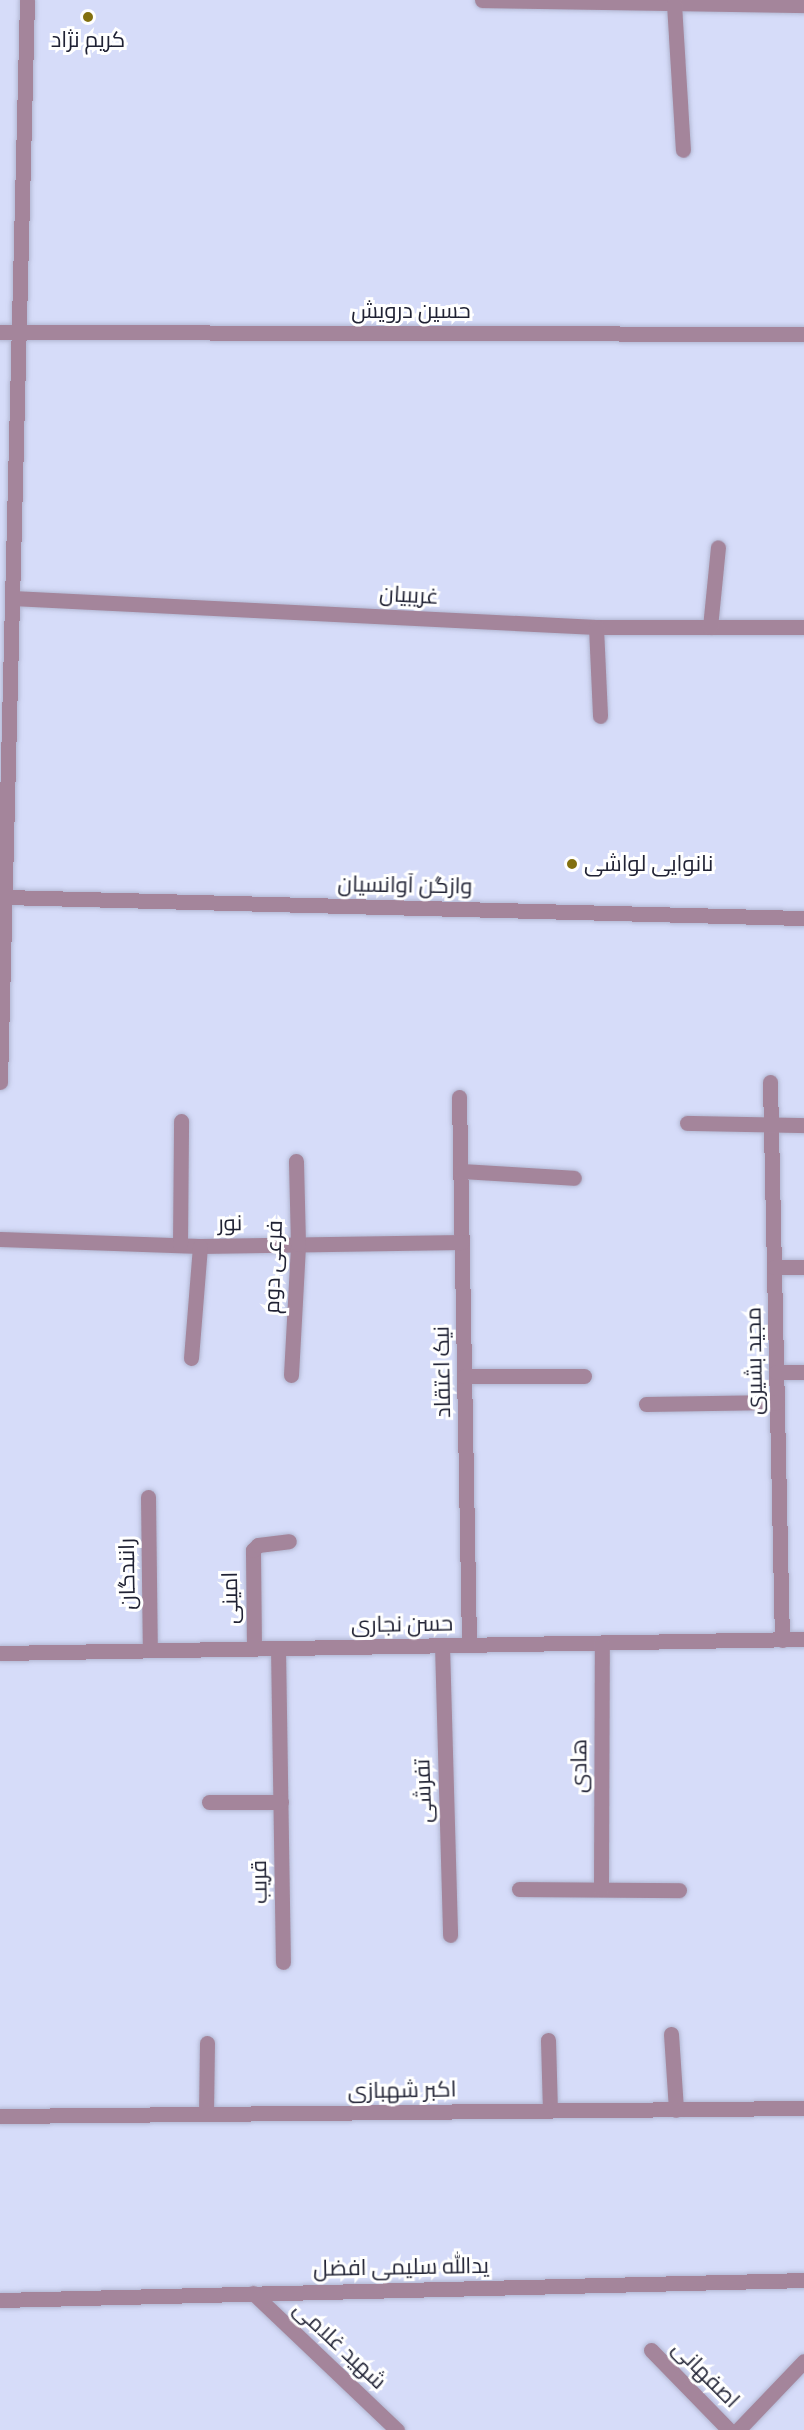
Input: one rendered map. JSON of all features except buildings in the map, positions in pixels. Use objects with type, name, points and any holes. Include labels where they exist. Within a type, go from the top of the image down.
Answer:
[{"type":"street","points":[[0,1082],[1,971],[5,897],[4,723],[12,598],[27,0]]},
{"type":"street","points":[[482,0],[804,5]]},
{"type":"street","points":[[674,4],[683,150]]},
{"type":"street","name":"حسین درویش","points":[[0,332],[804,334]]},
{"type":"street","points":[[710,627],[718,547]]},
{"type":"street","name":"غریبیان","points":[[12,598],[596,627],[804,627]]},
{"type":"street","points":[[596,627],[600,716]]},
{"type":"street","name":"وازگن آوانسیان","points":[[5,897],[804,918]]},
{"type":"street","name":"مجید بشیری","points":[[770,1082],[782,1640]]},
{"type":"street","name":"نیک اعتقاد","points":[[459,1097],[469,1645]]},
{"type":"street","points":[[180,1245],[181,1121]]},
{"type":"street","points":[[687,1123],[804,1125]]},
{"type":"street","name":"فرعی دوم","points":[[291,1375],[298,1244],[296,1161]]},
{"type":"street","points":[[461,1171],[574,1178]]},
{"type":"street","name":"نور","points":[[0,1239],[200,1246],[462,1242]]},
{"type":"street","points":[[191,1358],[200,1246]]},
{"type":"street","points":[[774,1267],[804,1267]]},
{"type":"street","points":[[776,1372],[804,1372]]},
{"type":"street","points":[[464,1376],[584,1376]]},
{"type":"street","points":[[646,1404],[777,1402]]},
{"type":"street","name":"رانندگان","points":[[148,1497],[150,1650]]},
{"type":"street","name":"امینی","points":[[254,1648],[252,1550],[258,1545],[289,1541]]},
{"type":"street","name":"حسن نجاری","points":[[0,1653],[804,1639]]},
{"type":"street","name":"هادی","points":[[601,1889],[602,1643]]},
{"type":"street","name":"تفرشی","points":[[442,1645],[450,1935]]},
{"type":"street","name":"قریب","points":[[278,1648],[283,1962]]},
{"type":"street","points":[[209,1802],[281,1802]]},
{"type":"street","points":[[519,1889],[679,1890]]},
{"type":"street","points":[[671,2034],[676,2109]]},
{"type":"street","points":[[548,2040],[550,2110]]},
{"type":"street","points":[[206,2114],[207,2043]]},
{"type":"street","name":"اکبر شهبازی","points":[[0,2116],[804,2108]]},
{"type":"street","name":"یدالله سلیمی افضل","points":[[0,2300],[804,2280]]},
{"type":"street","name":"شهید غلامی","points":[[253,2293],[397,2430]]},
{"type":"street","name":"اصفهانی","points":[[651,2350],[729,2430]]},
{"type":"street","points":[[738,2430],[804,2361]]},
{"type":"place","name":"کریم نژاد","points":[[88,17]]},
{"type":"place","name":"نانوایی لواشی","points":[[572,864]]}]
